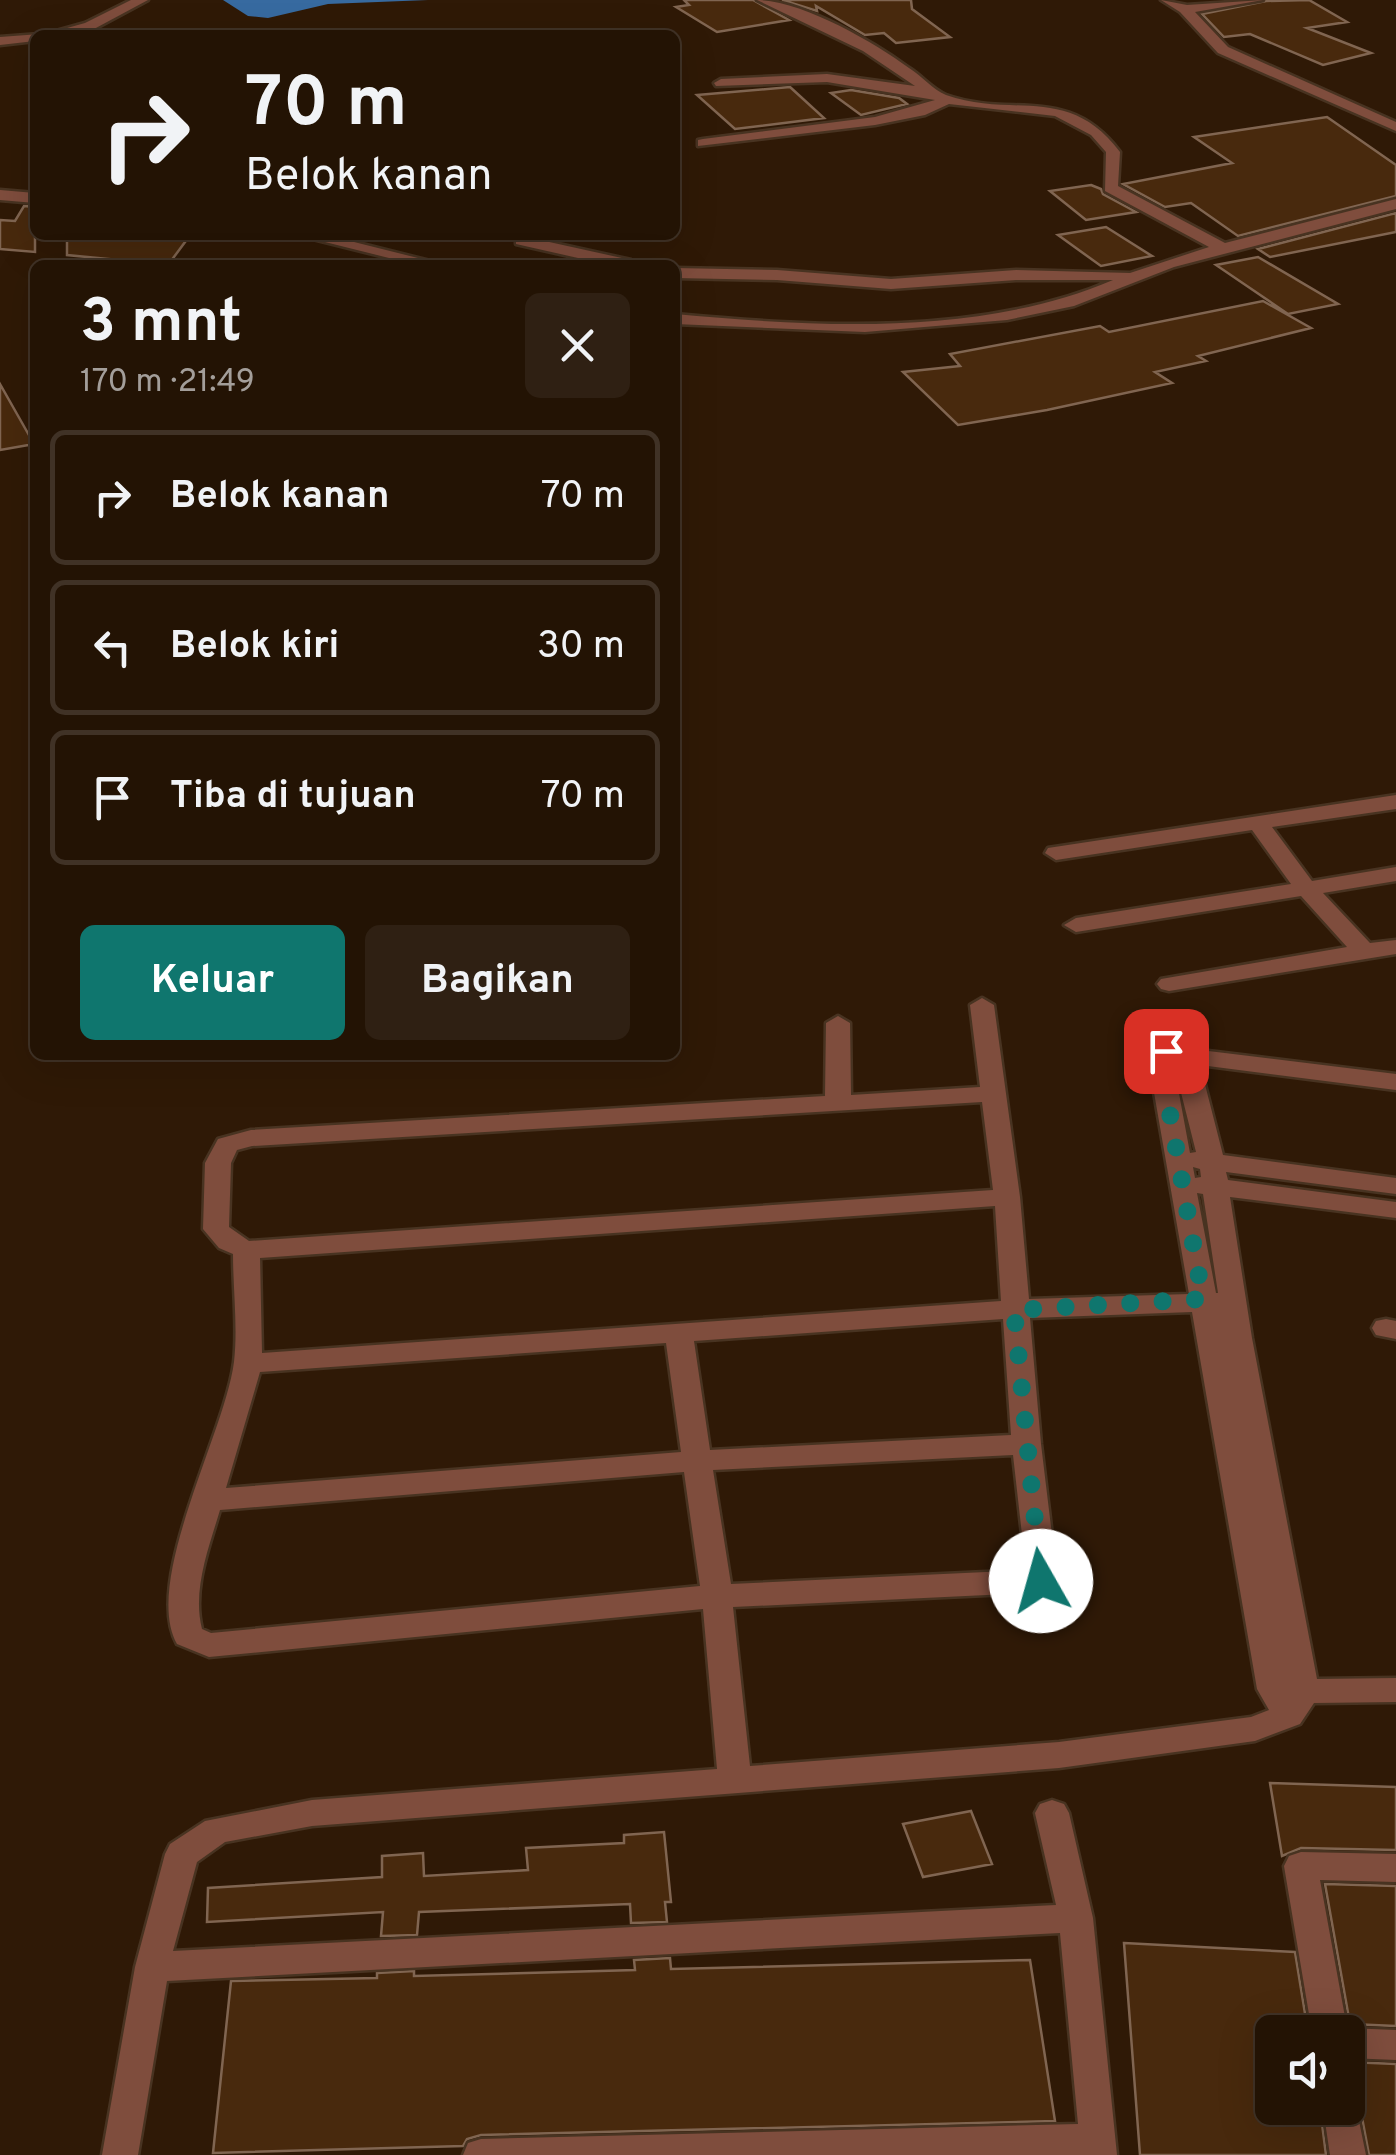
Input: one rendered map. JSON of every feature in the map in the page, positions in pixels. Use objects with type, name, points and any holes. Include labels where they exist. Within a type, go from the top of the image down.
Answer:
[{"type":"street","points":[[71,30],[89,26],[140,0]]},
{"type":"street","points":[[764,0],[876,53],[946,100],[1044,107],[1072,115],[1113,152],[1110,188],[1224,249]]},
{"type":"street","points":[[1168,0],[1185,9],[1224,50],[1396,126]]},
{"type":"street","points":[[1185,9],[1256,0]]},
{"type":"street","points":[[0,40],[30,37]]},
{"type":"street","points":[[720,83],[826,78],[898,85],[931,93]]},
{"type":"street","points":[[703,142],[875,121],[920,112],[946,100]]},
{"type":"street","points":[[0,195],[30,198]]},
{"type":"street","points":[[680,320],[754,328],[902,326],[1008,314],[1090,294],[1126,278],[1224,249],[1396,204]]},
{"type":"street","points":[[328,240],[416,260]]},
{"type":"street","points":[[522,241],[608,260]]},
{"type":"street","points":[[680,273],[777,275],[891,284],[1049,274],[1126,278]]},
{"type":"street","points":[[1056,853],[1396,802]]},
{"type":"street","points":[[1256,821],[1306,887],[1364,951]]},
{"type":"street","points":[[1076,924],[1396,874]]},
{"type":"street","points":[[1170,984],[1396,946]]},
{"type":"street","points":[[982,1005],[1007,1197],[1026,1444],[1047,1618]]},
{"type":"street","points":[[838,1023],[838,1103]]},
{"type":"street","points":[[1289,1699],[1203,1299],[1159,1052],[1396,1082]]},
{"type":"street","points":[[1186,1058],[1235,1301],[1289,1699]]},
{"type":"street","points":[[993,1094],[236,1140],[220,1152],[216,1229],[228,1242],[246,1250],[1007,1197]]},
{"type":"street","points":[[1179,1170],[1396,1186]]},
{"type":"street","points":[[1212,1174],[1396,1210]]},
{"type":"street","points":[[246,1250],[248,1363],[211,1500],[187,1570],[183,1616],[188,1636],[209,1645],[718,1596],[1041,1581]]},
{"type":"street","points":[[248,1363],[1014,1310],[1203,1299],[1235,1301]]},
{"type":"street","points":[[678,1335],[718,1596],[736,1782]]},
{"type":"street","points":[[211,1500],[698,1461],[1026,1444]]},
{"type":"street","points":[[120,2155],[152,1967],[182,1854],[218,1830],[312,1813],[1059,1755],[1256,1729],[1289,1699],[1396,1690]]},
{"type":"street","points":[[481,2155],[1098,2147],[1076,1918],[1052,1813]]},
{"type":"street","points":[[1327,2015],[1301,1866],[1396,1868]]},
{"type":"street","points":[[152,1967],[1076,1918]]},
{"type":"street","points":[[1365,2044],[1396,2045]]},
{"type":"street","points":[[1344,2125],[1348,2155]]},
{"type":"water","points":[[223,0],[428,0],[328,4],[268,18],[248,16]]},
{"type":"building","points":[[684,0],[753,0],[789,20],[717,32],[676,7],[689,5]]},
{"type":"building","points":[[782,0],[911,0],[912,9],[950,37],[896,43],[884,33],[865,35],[816,6],[817,11]]},
{"type":"building","points":[[1309,0],[1347,22],[1307,28],[1371,53],[1323,65],[1250,34],[1224,37],[1202,14],[1266,1]]},
{"type":"building","points":[[790,87],[824,118],[735,129],[697,95]]},
{"type":"building","points":[[851,90],[899,98],[907,104],[861,115],[831,93]]},
{"type":"building","points":[[1327,117],[1396,165],[1396,196],[1238,236],[1191,203],[1165,207],[1123,184],[1232,163],[1194,137]]},
{"type":"building","points":[[1091,185],[1136,212],[1086,220],[1050,191]]},
{"type":"building","points":[[24,206],[30,207],[30,240],[35,240],[35,252],[0,249],[0,220],[15,221]]},
{"type":"building","points":[[1396,213],[1396,232],[1270,257],[1258,249]]},
{"type":"building","points":[[1106,227],[1152,256],[1101,266],[1058,235]]},
{"type":"building","points":[[67,240],[187,240],[172,260],[67,255]]},
{"type":"building","points":[[1258,257],[1338,304],[1288,314],[1216,265]]},
{"type":"building","points":[[1263,301],[1311,328],[1198,356],[1206,361],[1155,372],[1172,383],[1047,410],[958,425],[903,372],[960,366],[950,354],[1100,326],[1109,332]]},
{"type":"building","points":[[0,384],[30,437],[30,445],[0,450]]},
{"type":"building","points":[[1270,1783],[1396,1787],[1396,1850],[1301,1848],[1282,1856]]},
{"type":"building","points":[[971,1811],[992,1864],[923,1877],[903,1824]]},
{"type":"building","points":[[664,1832],[671,1902],[665,1902],[667,1922],[631,1923],[630,1904],[419,1912],[417,1935],[381,1936],[383,1912],[207,1922],[208,1888],[382,1877],[382,1856],[423,1853],[424,1876],[528,1870],[526,1848],[624,1843],[624,1835]]},
{"type":"building","points":[[1325,1884],[1396,1886],[1396,2026],[1365,2025],[1365,2015],[1348,2015]]},
{"type":"building","points":[[1124,1943],[1295,1952],[1305,2015],[1255,2015],[1255,2125],[1322,2125],[1326,2155],[1140,2155]]},
{"type":"building","points":[[670,1958],[671,1969],[1030,1960],[1055,2121],[481,2135],[467,2139],[463,2146],[213,2153],[231,1981],[377,1978],[377,1973],[414,1971],[414,1976],[635,1970],[634,1960]]},
{"type":"building","points":[[1365,2063],[1396,2064],[1396,2155],[1369,2155],[1363,2125]]},
{"type":"route","points":[[1041,1581],[1014,1310],[1203,1299],[1159,1052],[1166,1051]]}]
